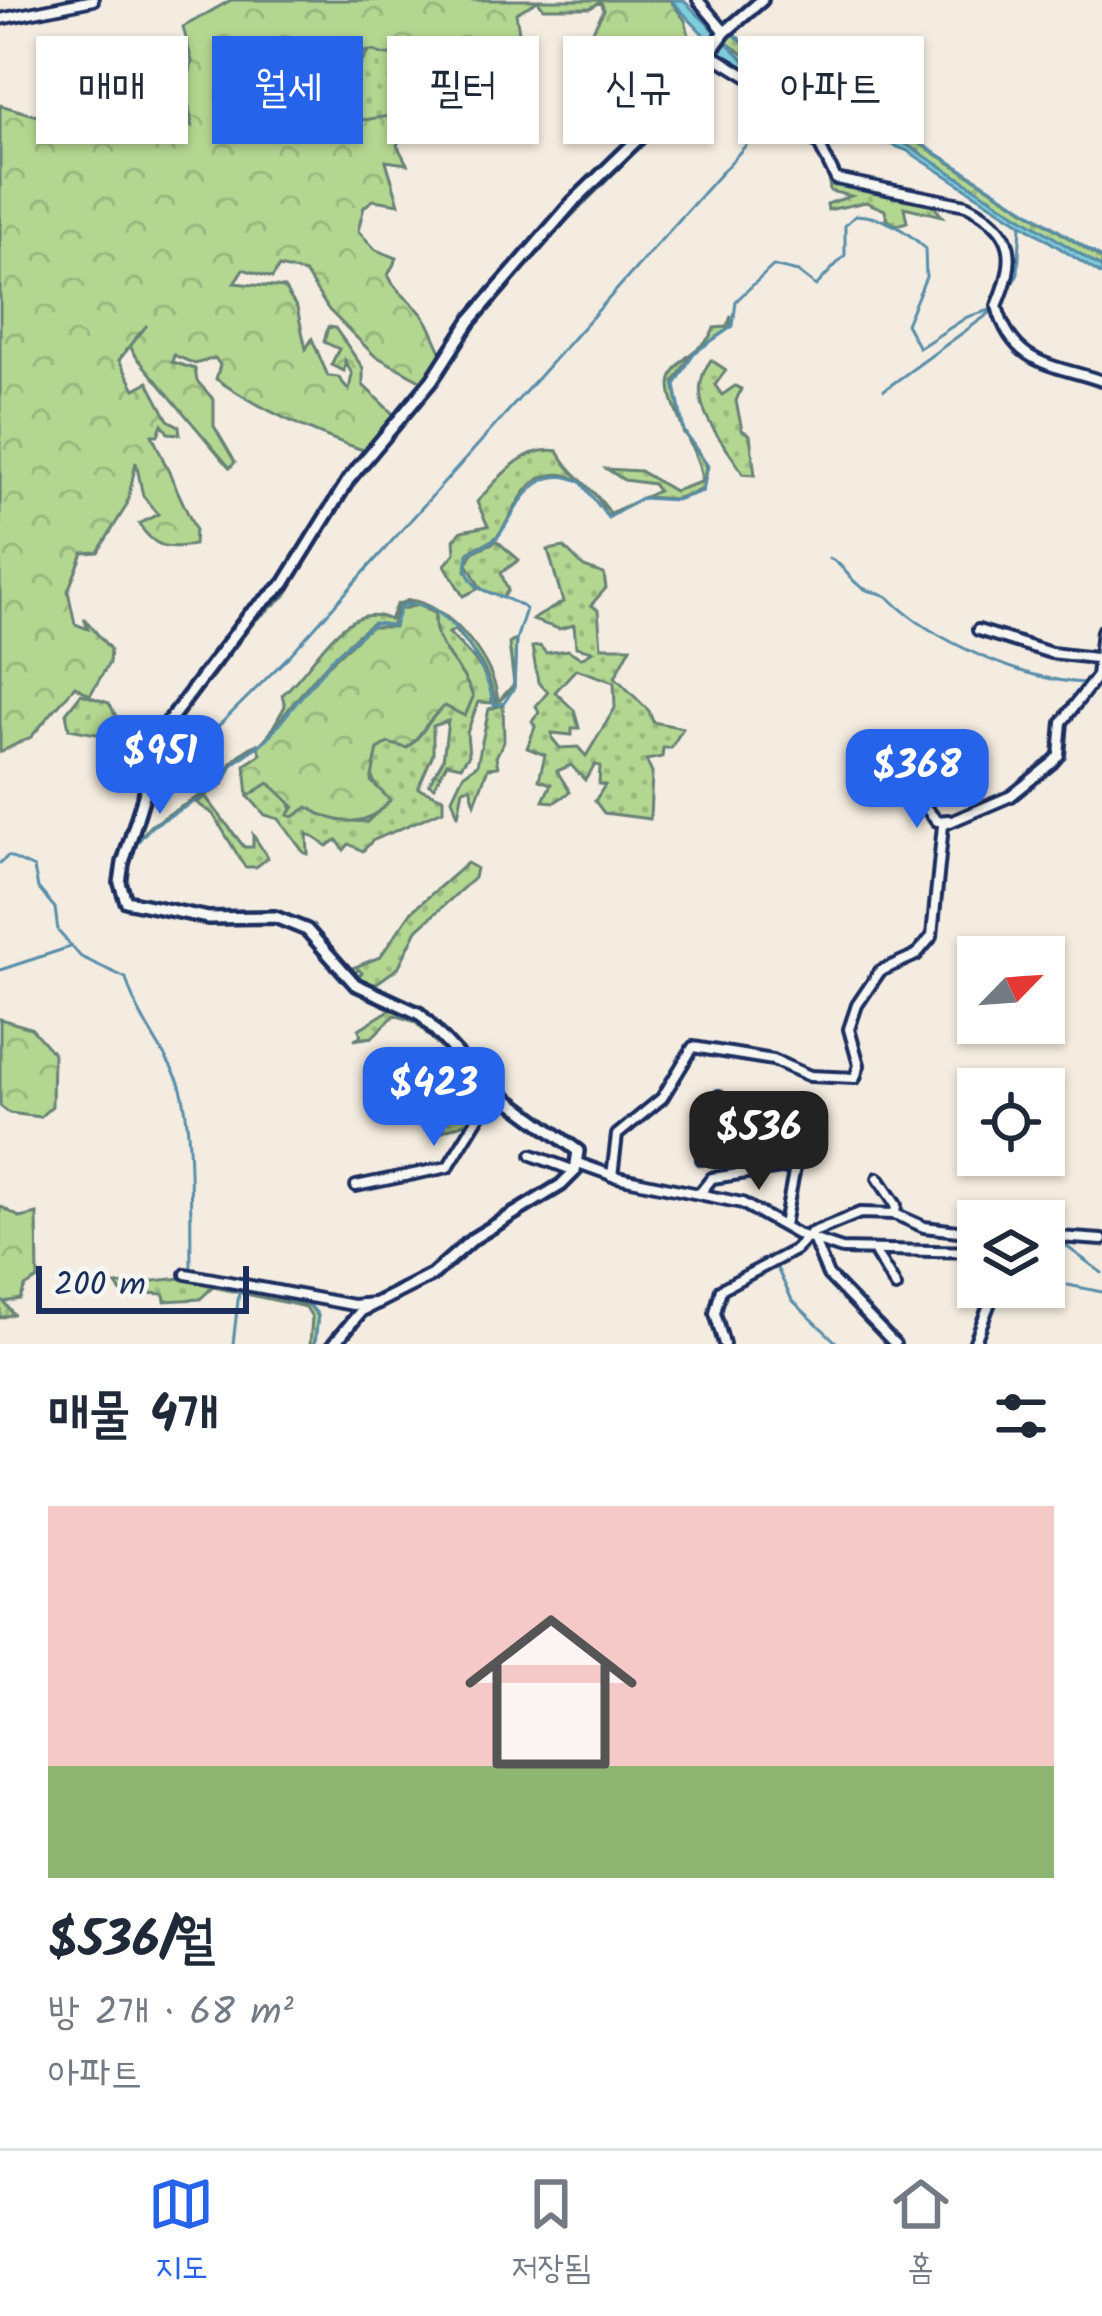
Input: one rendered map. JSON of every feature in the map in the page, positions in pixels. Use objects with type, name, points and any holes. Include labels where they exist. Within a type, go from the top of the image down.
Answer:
[{"type":"street","points":[[0,19],[93,0]]},
{"type":"street","points":[[698,0],[724,33]]},
{"type":"street","points":[[714,46],[762,0]]},
{"type":"street","points":[[714,49],[774,93],[820,146],[836,179],[966,205],[982,214],[1001,232],[1012,257],[1013,270],[997,306],[1004,325],[1035,361],[1102,381]]},
{"type":"street","points":[[334,1344],[354,1318],[432,1275],[475,1238],[561,1185],[577,1167],[574,1143],[495,1090],[420,1015],[355,984],[307,930],[275,916],[208,918],[134,904],[121,894],[123,862],[158,745],[179,707],[250,614],[284,584],[349,478],[432,380],[470,321],[573,202],[633,144]]},
{"type":"street","points":[[978,630],[1051,653],[1095,658]]},
{"type":"street","points":[[893,786],[915,795],[938,821],[948,820],[996,805],[1052,764],[1069,709],[1097,676],[1095,658],[1102,631]]},
{"type":"street","points":[[612,1176],[617,1135],[662,1098],[693,1047],[773,1060],[810,1076],[855,1078],[860,1065],[851,1047],[852,1014],[880,971],[929,944],[941,832],[948,820]]},
{"type":"street","points":[[356,1186],[448,1167],[495,1090]]},
{"type":"street","points":[[719,1096],[724,1106],[703,1126],[703,1159],[738,1143],[810,1154]]},
{"type":"street","points":[[784,1225],[798,1151]]},
{"type":"street","points":[[532,1155],[742,1203],[810,1239],[875,1252],[957,1252]]},
{"type":"street","points":[[700,1193],[712,1178],[795,1166]]},
{"type":"street","points":[[878,1178],[896,1205],[895,1214]]},
{"type":"street","points":[[724,1344],[716,1328],[717,1294],[860,1213],[895,1214],[924,1227],[957,1231]]},
{"type":"street","points":[[1065,1237],[1102,1240]]},
{"type":"street","points":[[810,1239],[828,1275],[895,1344]]},
{"type":"street","points":[[875,1252],[896,1287]]},
{"type":"street","points":[[186,1274],[353,1305],[376,1303]]},
{"type":"street","points":[[974,1344],[988,1308]]},
{"type":"green space","points":[[231,0],[670,0],[685,20],[689,36],[590,36],[604,10],[601,2],[590,8],[543,8],[538,1],[516,13],[519,32],[509,36],[387,36],[387,55],[363,54],[363,36],[212,36],[212,144],[363,144],[363,120],[387,116],[387,144],[398,144],[407,164],[386,161],[399,204],[373,200],[364,207],[358,231],[376,250],[397,258],[388,275],[425,318],[443,355],[422,381],[374,355],[329,310],[305,273],[279,267],[272,278],[243,269],[234,283],[284,288],[297,308],[306,349],[312,339],[328,376],[338,377],[349,390],[352,374],[345,361],[344,371],[331,365],[339,349],[324,342],[328,327],[335,328],[363,368],[363,385],[394,415],[366,451],[289,420],[234,391],[216,379],[220,365],[215,358],[195,364],[174,355],[172,362],[195,369],[197,381],[214,400],[214,426],[235,462],[230,468],[130,346],[119,360],[135,389],[148,382],[168,420],[179,426],[180,434],[168,433],[162,424],[158,435],[152,435],[195,529],[194,545],[162,545],[139,524],[158,514],[143,496],[136,462],[127,505],[98,552],[83,553],[68,591],[75,624],[88,629],[84,618],[110,649],[109,663],[90,695],[75,686],[31,737],[0,752],[0,105],[36,115],[36,144],[188,144],[192,62],[183,27]]},
{"type":"green space","points":[[729,31],[738,38],[738,50],[724,41]]},
{"type":"green space","points":[[369,49],[387,51],[387,120],[363,120],[363,60]]},
{"type":"green space","points":[[633,144],[643,144],[538,250],[476,324],[443,377],[351,485],[287,594],[256,620],[169,733],[135,842],[145,832],[129,851],[168,727],[275,594],[330,511],[472,323]]},
{"type":"green space","points":[[906,144],[920,144],[1102,259],[1102,268]]},
{"type":"green space","points":[[829,183],[931,203],[942,216],[904,207],[907,222],[897,225],[887,220],[885,210],[866,202],[828,210],[827,204],[851,196],[830,191]]},
{"type":"green space","points":[[731,316],[731,327],[691,355],[674,382],[682,425],[672,398],[672,376],[714,328],[727,327]]},
{"type":"green space","points":[[711,360],[726,370],[715,385],[722,395],[735,386],[741,389],[736,401],[742,430],[750,435],[755,475],[743,474],[702,405],[703,376]]},
{"type":"green space","points":[[688,439],[706,464],[703,489],[675,499],[645,497],[658,491],[653,484],[624,480],[607,469],[640,471],[674,491],[701,482]]},
{"type":"green space","points":[[558,451],[594,493],[564,475],[531,485],[496,537],[468,554],[466,571],[478,589],[463,596],[445,565],[462,531],[488,526],[477,502],[523,458]]},
{"type":"green space","points":[[594,493],[610,513],[640,499],[611,516],[605,514]]},
{"type":"green space","points":[[497,541],[519,560],[501,573],[508,590],[503,598],[481,589],[467,564],[473,552]]},
{"type":"green space","points":[[564,547],[584,567],[604,574],[606,588],[591,605],[598,610],[601,647],[631,647],[615,677],[649,711],[653,722],[683,728],[671,748],[663,748],[662,757],[646,760],[652,773],[650,819],[604,813],[595,801],[605,785],[599,784],[600,766],[595,765],[585,780],[571,765],[557,771],[570,792],[555,802],[543,801],[551,784],[539,780],[545,755],[527,748],[535,727],[532,721],[539,713],[536,706],[548,692],[538,682],[532,647],[540,646],[546,653],[568,650],[581,658],[593,651],[576,647],[574,625],[559,629],[532,620],[563,602],[548,550]],"holes":[[[576,669],[614,682],[615,708],[586,756],[578,747],[560,748],[552,733],[572,735],[572,728],[579,728],[574,710],[555,692]]]},
{"type":"green space","points":[[409,600],[440,612],[468,638],[489,670],[498,702],[514,684],[509,644],[516,639],[514,687],[496,704],[476,655],[454,630],[449,633],[483,673],[492,703],[478,702],[467,733],[469,755],[461,766],[447,763],[434,787],[429,784],[443,760],[448,721],[433,726],[433,754],[418,788],[443,798],[443,810],[372,841],[363,851],[349,844],[344,850],[337,840],[327,846],[307,833],[308,854],[304,853],[279,819],[265,815],[248,796],[268,783],[288,798],[294,816],[308,807],[338,820],[367,822],[386,804],[369,772],[378,749],[387,743],[408,747],[445,706],[465,716],[473,697],[442,646],[436,613],[408,602],[396,609],[392,625],[373,623],[343,648],[268,736],[285,706],[282,695],[331,639],[358,618],[374,615],[390,620],[396,605]]},
{"type":"green space","points":[[418,605],[435,614],[438,637],[469,686],[473,697],[465,716],[445,706],[407,748],[388,743],[378,749],[371,781],[390,800],[362,820],[341,821],[308,807],[293,817],[288,815],[294,807],[269,783],[248,796],[245,765],[261,754],[258,747],[327,666],[370,627],[394,627],[398,610]]},
{"type":"green space","points":[[81,694],[109,703],[129,740],[69,729],[66,713]]},
{"type":"green space","points":[[503,705],[504,741],[496,757],[498,767],[488,768],[475,803],[470,787],[463,789],[458,816],[452,798],[463,775],[477,765],[489,709]]},
{"type":"green space","points":[[259,743],[234,761],[220,787],[158,821],[219,785],[234,760]]},
{"type":"green space","points":[[205,796],[244,847],[253,847],[253,835],[268,858],[256,867],[245,867],[213,814],[197,803]]},
{"type":"green space","points":[[467,863],[476,868],[474,878],[417,930],[398,968],[370,988],[355,980],[362,973],[358,969],[353,978],[345,971],[380,957],[412,911]]},
{"type":"green space","points":[[390,1002],[420,1017],[491,1091],[473,1120],[440,1132],[429,1123],[427,1102],[449,1091],[465,1101],[465,1088],[476,1083],[415,1022],[395,1015],[372,1037],[354,1040],[361,1036],[359,1029],[393,1008],[385,1004]]},
{"type":"green space","points":[[0,1019],[31,1028],[53,1053],[52,1106],[40,1117],[9,1113],[0,1106]]},
{"type":"green space","points":[[0,1206],[21,1218],[37,1214],[38,1279],[25,1287],[20,1299],[4,1302],[13,1314],[0,1318]]},
{"type":"green space","points":[[191,1277],[309,1305],[318,1316],[314,1344],[310,1344],[312,1317],[306,1307],[213,1287],[200,1299],[165,1301],[164,1294],[121,1292],[116,1285]]},
{"type":"water","points":[[671,0],[683,0],[738,54],[738,64],[714,46],[714,36],[705,36]]},
{"type":"water","points":[[890,144],[906,144],[1102,268],[1102,275]]},
{"type":"waterway","points":[[732,33],[806,89],[917,141],[1102,258]]},
{"type":"waterway","points":[[178,766],[290,655],[747,144]]},
{"type":"waterway","points":[[132,848],[151,827],[223,785],[232,765],[267,739],[335,655],[375,623],[394,626],[401,606],[418,605],[450,622],[474,654],[494,705],[504,703],[514,688],[516,640],[526,609],[477,586],[467,569],[468,555],[497,537],[532,489],[553,477],[581,482],[608,518],[641,498],[676,500],[703,491],[708,466],[684,431],[675,385],[694,353],[733,326],[736,301],[773,266],[798,272],[816,286],[845,255],[845,225],[856,215],[866,216],[894,225],[925,248],[926,277],[906,324],[919,348],[967,317],[994,309]]},
{"type":"waterway","points":[[1001,305],[1018,273],[1021,225]]},
{"type":"waterway","points":[[884,390],[994,310]]},
{"type":"waterway","points":[[829,558],[858,585],[886,596],[953,643],[1036,675],[1088,683]]},
{"type":"waterway","points":[[0,863],[8,856],[34,868],[38,888],[55,908],[58,931],[81,957],[126,978],[177,1078],[189,1141],[191,1266]]},
{"type":"waterway","points":[[0,970],[70,947]]},
{"type":"waterway","points":[[1066,1246],[1102,1273]]},
{"type":"waterway","points":[[776,1266],[792,1300],[838,1344]]},
{"type":"waterway","points":[[196,1279],[308,1303],[318,1315],[315,1344]]},
{"type":"waterway","points":[[1068,1285],[1102,1292]]},
{"type":"waterway","points":[[233,1344],[239,1292]]}]
